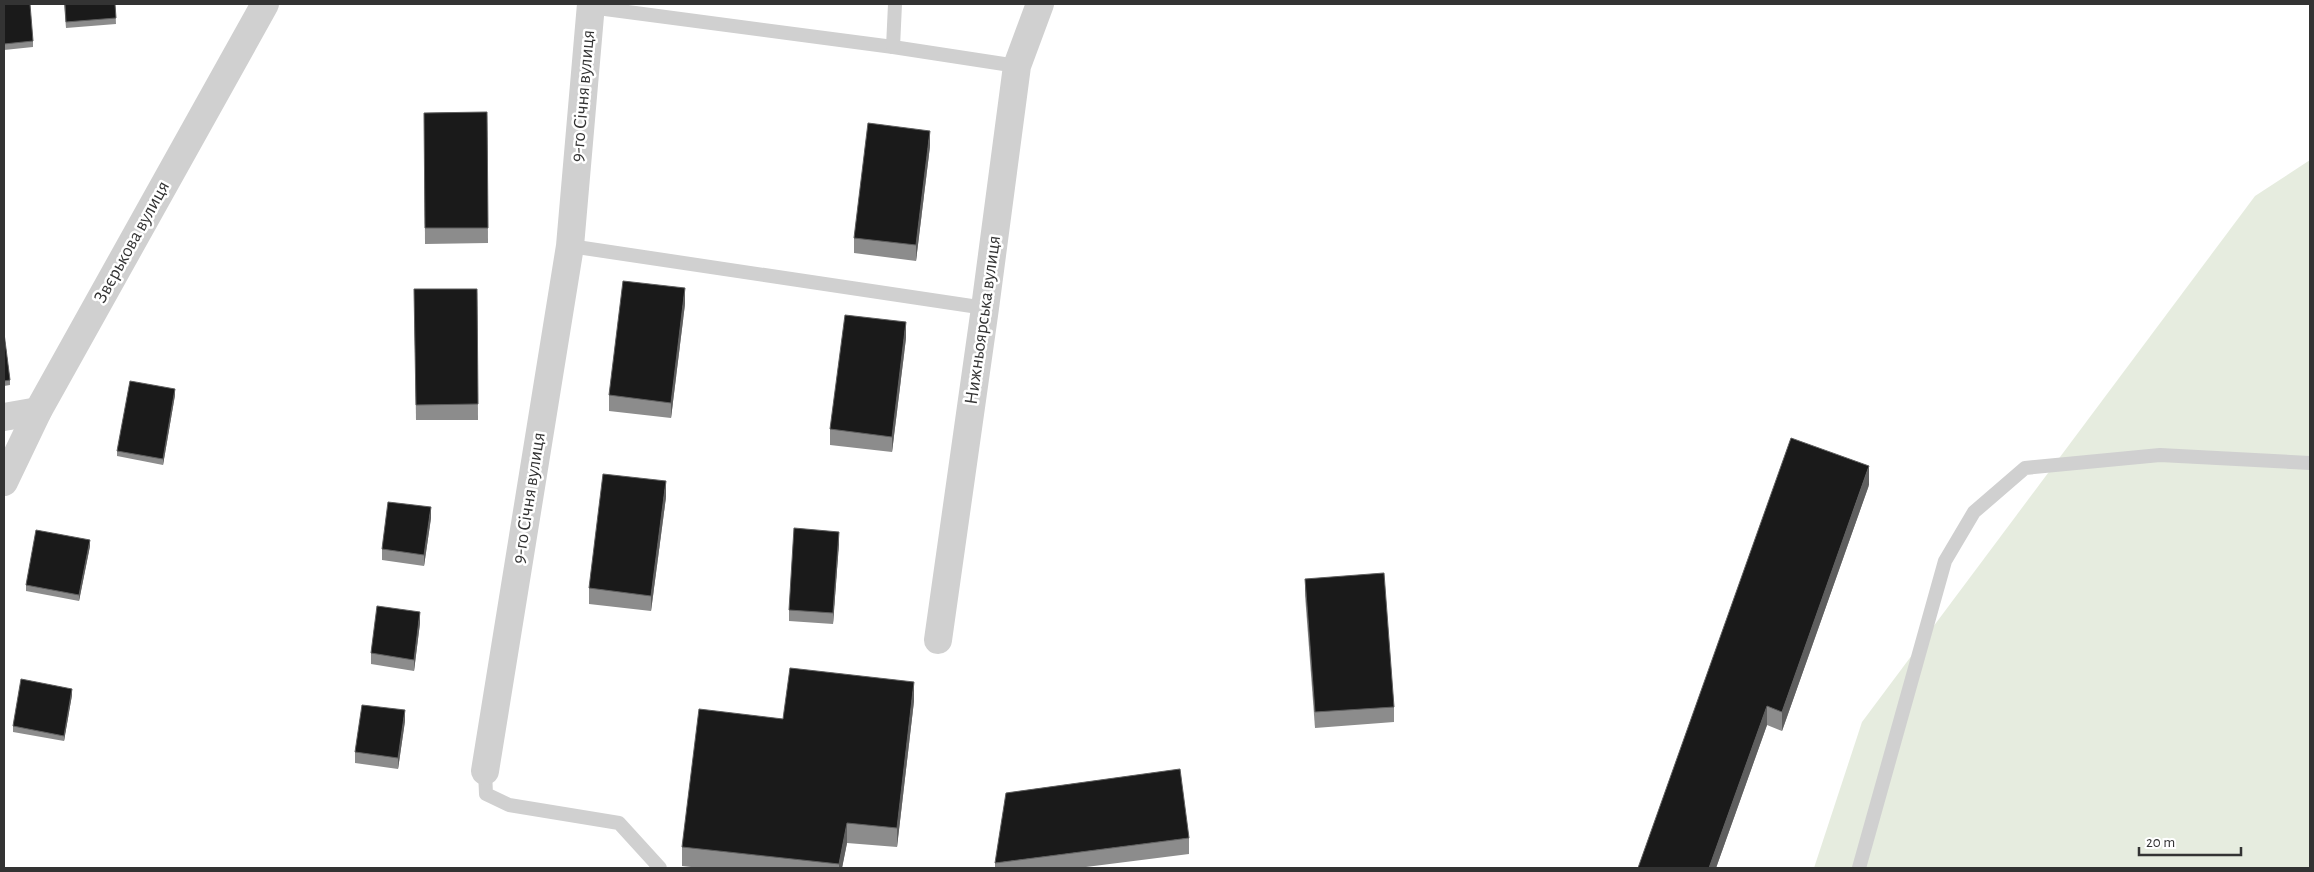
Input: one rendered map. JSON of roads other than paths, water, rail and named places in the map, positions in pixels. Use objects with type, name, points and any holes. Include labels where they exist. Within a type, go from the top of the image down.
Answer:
[{"type":"street","name":"Звєрькова вулиця","points":[[4,482],[38,411],[265,4]]},
{"type":"street","name":"Нижньоярська вулиця","points":[[938,640],[986,308],[1017,66],[1040,4]]},
{"type":"street","name":"9-го Січня вулиця","points":[[485,771],[570,246],[591,5]]},
{"type":"street","points":[[4,417],[38,411]]},
{"type":"lane","points":[[894,47],[895,4]]},
{"type":"lane","points":[[591,5],[1017,66]]},
{"type":"lane","points":[[570,246],[986,308]]},
{"type":"lane","points":[[1860,868],[1945,560],[1974,512],[2025,468],[2160,455],[2310,463]]},
{"type":"lane","name":"9-го Січня вулиця","points":[[485,771],[486,794],[509,805],[619,823],[660,868]]}]
